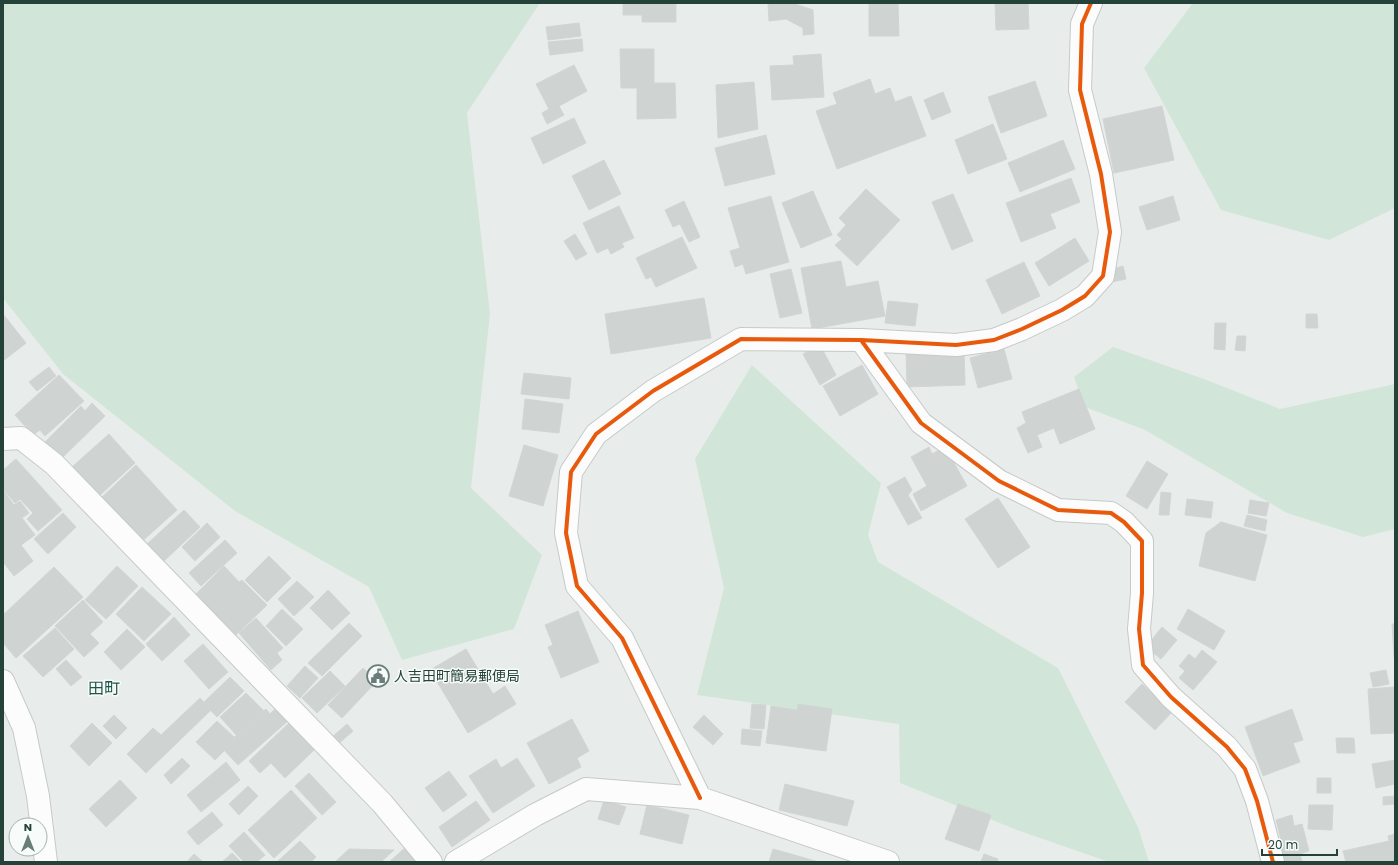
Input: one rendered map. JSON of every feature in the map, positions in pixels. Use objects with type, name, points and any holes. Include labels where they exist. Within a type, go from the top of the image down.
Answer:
[{"type":"street","points":[[700,798],[622,638],[577,586],[566,533],[571,472],[596,434],[653,391],[741,339],[861,340],[956,345],[994,340],[1022,329],[1062,310],[1085,296],[1102,276],[1110,232],[1102,174],[1080,90],[1082,24],[1091,3]]},
{"type":"street","points":[[861,340],[921,423],[999,481],[1058,510],[1111,513],[1124,522],[1142,541],[1143,585],[1139,629],[1143,665],[1171,696],[1227,747],[1245,769],[1257,801],[1273,862]]},
{"type":"street","points":[[3,439],[21,438],[54,464],[382,803],[431,862]]},
{"type":"street","points":[[3,681],[24,728],[38,796],[46,862]]},
{"type":"street","points":[[456,862],[535,815],[586,789],[700,798],[888,862]]},
{"type":"green space","points":[[3,3],[540,3],[467,113],[490,314],[471,488],[542,555],[514,629],[402,660],[369,587],[235,511],[63,374],[3,298]]},
{"type":"green space","points":[[1193,3],[1395,3],[1395,208],[1329,240],[1221,210],[1144,68]]},
{"type":"green space","points":[[1113,347],[1204,379],[1280,409],[1395,384],[1395,529],[1363,537],[1287,513],[1145,430],[1085,407],[1074,377]]},
{"type":"green space","points":[[752,365],[881,483],[868,535],[878,562],[1058,668],[1138,827],[1149,862],[1109,862],[1017,830],[900,783],[899,724],[697,695],[724,588],[695,459]]},
{"type":"building","points":[[623,3],[676,3],[676,22],[642,22],[642,15],[623,15]]},
{"type":"building","points":[[768,3],[792,3],[813,10],[814,34],[803,35],[803,28],[786,19],[769,21]]},
{"type":"building","points":[[869,3],[898,3],[899,36],[869,36]]},
{"type":"building","points":[[995,3],[1028,3],[1029,29],[996,30]]},
{"type":"building","points":[[579,23],[581,36],[548,40],[546,27]]},
{"type":"building","points":[[582,39],[583,51],[550,55],[548,42]]},
{"type":"building","points":[[620,49],[654,49],[654,83],[675,83],[676,118],[637,119],[637,88],[621,88]]},
{"type":"building","points":[[821,54],[824,97],[772,100],[770,66],[794,65],[793,56]]},
{"type":"building","points":[[574,65],[587,91],[559,106],[564,115],[547,124],[542,113],[549,109],[536,84]]},
{"type":"building","points":[[870,79],[875,94],[890,88],[895,102],[911,96],[926,136],[837,169],[816,111],[837,104],[833,93]]},
{"type":"building","points":[[1035,81],[1047,116],[1001,133],[988,97]]},
{"type":"building","points":[[754,82],[758,129],[718,138],[716,85]]},
{"type":"building","points":[[943,92],[951,112],[932,120],[924,100]]},
{"type":"building","points":[[1162,106],[1174,160],[1114,173],[1103,119]]},
{"type":"building","points":[[574,118],[586,143],[543,164],[531,138]]},
{"type":"building","points":[[993,124],[1007,159],[968,174],[955,140]]},
{"type":"building","points":[[766,135],[775,174],[725,186],[715,148]]},
{"type":"building","points":[[1063,140],[1075,169],[1020,192],[1008,163]]},
{"type":"building","points":[[604,160],[621,194],[589,210],[572,176]]},
{"type":"building","points":[[1071,178],[1080,202],[1050,214],[1056,228],[1021,242],[1006,203]]},
{"type":"building","points":[[866,189],[900,220],[857,266],[835,245],[842,239],[837,235],[846,225],[839,218]]},
{"type":"building","points":[[813,191],[832,235],[801,248],[782,203]]},
{"type":"building","points":[[953,194],[973,241],[952,250],[932,202]]},
{"type":"building","points":[[771,196],[789,262],[746,274],[743,264],[735,267],[730,251],[740,248],[728,208]]},
{"type":"building","points":[[1173,196],[1180,220],[1147,230],[1139,207]]},
{"type":"building","points":[[684,201],[700,237],[689,242],[680,224],[673,227],[665,210]]},
{"type":"building","points":[[619,206],[634,238],[622,243],[624,247],[611,254],[608,248],[597,253],[583,223]]},
{"type":"building","points":[[575,234],[587,254],[576,260],[564,241]]},
{"type":"building","points":[[682,237],[697,268],[656,287],[651,277],[646,279],[636,258]]},
{"type":"building","points":[[1075,238],[1089,261],[1049,286],[1035,263]]},
{"type":"building","points":[[841,261],[846,287],[878,281],[885,316],[812,329],[801,268]]},
{"type":"building","points":[[1024,262],[1040,296],[1002,314],[986,280]]},
{"type":"building","points":[[1123,266],[1126,279],[1107,283],[1105,271]]},
{"type":"building","points":[[791,269],[802,313],[780,318],[770,274]]},
{"type":"building","points":[[704,298],[711,338],[611,354],[605,314]]},
{"type":"building","points":[[888,301],[918,304],[915,326],[885,323]]},
{"type":"building","points":[[3,314],[26,343],[3,361]]},
{"type":"building","points":[[1306,314],[1317,314],[1318,328],[1306,328]]},
{"type":"building","points":[[1215,323],[1226,323],[1225,350],[1214,349]]},
{"type":"building","points":[[1237,336],[1246,336],[1245,351],[1235,350]]},
{"type":"building","points":[[820,345],[836,375],[820,385],[803,354]]},
{"type":"building","points":[[1004,349],[1012,379],[978,388],[970,358]]},
{"type":"building","points":[[964,350],[965,385],[907,387],[906,351]]},
{"type":"building","points":[[862,365],[878,394],[840,416],[823,386]]},
{"type":"building","points":[[49,367],[56,376],[37,391],[29,382]]},
{"type":"building","points":[[524,373],[571,378],[569,399],[521,394]]},
{"type":"building","points":[[59,375],[84,401],[45,436],[40,430],[33,435],[15,415]]},
{"type":"building","points":[[1079,389],[1095,429],[1060,444],[1054,428],[1037,435],[1042,447],[1028,453],[1017,428],[1026,423],[1022,412]]},
{"type":"building","points":[[525,399],[563,404],[559,433],[522,429]]},
{"type":"building","points":[[92,403],[105,416],[62,458],[42,445],[81,406],[85,411]]},
{"type":"building","points":[[109,434],[135,463],[99,496],[72,467]]},
{"type":"building","points":[[524,445],[558,455],[543,506],[509,496]]},
{"type":"building","points":[[929,447],[932,454],[945,447],[967,486],[921,511],[913,494],[927,486],[911,457]]},
{"type":"building","points":[[16,459],[62,510],[38,531],[27,519],[33,513],[20,499],[15,503],[3,489],[3,470]]},
{"type":"building","points":[[1147,461],[1168,474],[1147,509],[1126,496]]},
{"type":"building","points":[[136,465],[177,510],[139,544],[99,500]]},
{"type":"building","points":[[905,477],[912,490],[908,495],[922,518],[908,525],[887,487]]},
{"type":"building","points":[[3,490],[14,505],[20,501],[29,513],[22,518],[35,535],[21,545],[33,561],[14,576],[3,562]]},
{"type":"building","points":[[1161,492],[1171,493],[1169,515],[1159,515]]},
{"type":"building","points":[[998,498],[1030,547],[998,568],[965,519]]},
{"type":"building","points":[[1187,499],[1213,502],[1211,518],[1185,515]]},
{"type":"building","points":[[1250,500],[1269,503],[1266,516],[1248,513]]},
{"type":"building","points":[[184,510],[200,527],[163,562],[146,545]]},
{"type":"building","points":[[63,513],[76,527],[48,554],[34,539]]},
{"type":"building","points":[[1247,515],[1267,520],[1265,531],[1244,526]]},
{"type":"building","points":[[1221,522],[1267,535],[1255,581],[1199,566],[1206,533]]},
{"type":"building","points":[[207,523],[220,537],[195,561],[182,547]]},
{"type":"building","points":[[225,540],[237,553],[201,586],[189,573]]},
{"type":"building","points":[[269,556],[291,578],[267,602],[245,580]]},
{"type":"building","points":[[117,566],[138,586],[106,619],[85,600]]},
{"type":"building","points":[[224,566],[239,582],[242,580],[267,605],[236,635],[195,595]]},
{"type":"building","points":[[54,567],[83,597],[16,658],[3,643],[3,615]]},
{"type":"building","points":[[297,581],[314,597],[294,616],[278,599]]},
{"type":"building","points":[[142,587],[171,614],[144,641],[116,614]]},
{"type":"building","points":[[328,590],[350,613],[332,630],[310,608]]},
{"type":"building","points":[[83,600],[103,622],[90,634],[99,643],[84,657],[55,626]]},
{"type":"building","points":[[282,609],[303,629],[286,646],[266,626]]},
{"type":"building","points":[[1188,609],[1225,631],[1214,650],[1177,629]]},
{"type":"building","points":[[578,611],[599,662],[561,678],[548,647],[553,645],[545,625]]},
{"type":"building","points":[[174,617],[190,635],[162,661],[146,644]]},
{"type":"building","points":[[256,618],[283,648],[277,653],[282,660],[271,670],[239,633]]},
{"type":"building","points":[[349,623],[362,636],[322,676],[308,663]]},
{"type":"building","points":[[1392,624],[1395,624],[1395,657],[1394,657]]},
{"type":"building","points":[[1162,627],[1177,640],[1161,659],[1146,647]]},
{"type":"building","points":[[55,628],[74,649],[43,677],[23,656]]},
{"type":"building","points":[[127,629],[145,647],[121,670],[104,652]]},
{"type":"building","points":[[203,644],[228,672],[209,689],[184,661]]},
{"type":"building","points":[[466,649],[493,694],[505,686],[516,704],[468,733],[430,670]]},
{"type":"building","points":[[1202,650],[1217,662],[1193,690],[1179,678],[1185,671],[1179,666],[1189,654],[1195,659]]},
{"type":"building","points":[[66,660],[82,677],[71,686],[56,669]]},
{"type":"building","points":[[305,666],[318,678],[300,698],[287,686]]},
{"type":"building","points":[[363,668],[377,681],[342,718],[328,705]]},
{"type":"building","points":[[1386,670],[1389,684],[1373,687],[1370,673]]},
{"type":"building","points":[[330,671],[345,686],[317,713],[302,698]]},
{"type":"building","points":[[230,677],[244,691],[217,717],[203,703]]},
{"type":"building","points":[[1142,684],[1172,712],[1155,730],[1125,702]]},
{"type":"building","points":[[1395,687],[1395,733],[1371,734],[1368,689]]},
{"type":"building","points":[[246,693],[266,713],[239,738],[220,717]]},
{"type":"building","points":[[200,698],[211,710],[146,773],[127,754],[153,728],[161,735]]},
{"type":"building","points":[[752,704],[766,705],[764,729],[750,728]]},
{"type":"building","points":[[798,704],[832,709],[826,751],[766,743],[771,706],[797,710]]},
{"type":"building","points":[[277,707],[289,720],[238,765],[222,748],[266,709],[270,714]]},
{"type":"building","points":[[1292,709],[1303,740],[1293,743],[1300,762],[1263,776],[1245,727]]},
{"type":"building","points":[[114,715],[127,728],[116,739],[103,726]]},
{"type":"building","points":[[704,715],[723,734],[713,745],[693,727]]},
{"type":"building","points":[[572,719],[589,751],[577,758],[581,767],[549,784],[527,743]]},
{"type":"building","points":[[217,721],[236,739],[215,760],[196,742]]},
{"type":"building","points":[[92,723],[112,743],[89,766],[70,746]]},
{"type":"building","points":[[289,723],[314,750],[285,778],[271,763],[260,773],[249,761]]},
{"type":"building","points":[[347,724],[353,731],[337,745],[331,738]]},
{"type":"building","points":[[742,729],[762,731],[760,746],[741,744]]},
{"type":"building","points":[[1336,738],[1354,738],[1355,753],[1337,753]]},
{"type":"building","points":[[182,758],[190,766],[171,784],[164,775]]},
{"type":"building","points":[[517,758],[535,786],[493,813],[469,776],[496,759],[501,768]]},
{"type":"building","points":[[1395,760],[1395,784],[1376,788],[1372,764]]},
{"type":"building","points":[[226,762],[240,780],[201,812],[187,795]]},
{"type":"building","points":[[449,771],[467,795],[443,812],[425,788]]},
{"type":"building","points":[[309,773],[336,802],[322,815],[295,786]]},
{"type":"building","points":[[1317,778],[1331,778],[1331,793],[1317,793]]},
{"type":"building","points":[[120,780],[137,798],[106,827],[89,809]]},
{"type":"building","points":[[785,784],[854,801],[847,826],[779,810]]},
{"type":"building","points":[[248,786],[258,796],[239,815],[229,804]]},
{"type":"building","points":[[291,790],[317,818],[274,858],[248,830]]},
{"type":"building","points":[[1395,796],[1395,804],[1383,805],[1383,797]]},
{"type":"building","points":[[604,800],[626,807],[619,825],[598,819]]},
{"type":"building","points":[[476,801],[490,820],[452,847],[439,827]]},
{"type":"building","points":[[958,804],[991,815],[979,851],[945,839]]},
{"type":"building","points":[[647,805],[689,815],[682,844],[640,834]]},
{"type":"building","points":[[1309,805],[1333,805],[1332,830],[1308,829]]},
{"type":"building","points":[[212,812],[223,825],[198,845],[187,832]]},
{"type":"building","points":[[1292,815],[1294,826],[1302,824],[1309,851],[1300,854],[1302,862],[1281,862],[1275,842],[1281,840],[1276,820]]},
{"type":"building","points":[[244,832],[265,855],[257,862],[244,862],[229,846]]},
{"type":"building","points":[[1395,834],[1395,862],[1346,862],[1343,851],[1389,841],[1388,836]]},
{"type":"building","points":[[300,841],[316,857],[311,862],[277,862]]},
{"type":"building","points":[[406,847],[417,860],[415,862],[389,862]]},
{"type":"building","points":[[349,849],[394,850],[381,862],[335,862]]},
{"type":"building","points":[[773,849],[819,862],[769,862]]},
{"type":"building","points":[[232,853],[241,862],[222,862]]},
{"type":"building","points":[[194,854],[203,862],[187,862]]},
{"type":"building","points":[[984,854],[998,859],[997,862],[981,862]]},
{"type":"cycle path","points":[[700,798],[622,638],[577,586],[566,533],[571,472],[596,434],[653,391],[741,339],[861,340],[956,345],[994,340],[1022,329],[1062,310],[1085,296],[1103,276],[1110,232],[1101,174],[1080,90],[1082,24],[1091,3]]},
{"type":"cycle path","points":[[861,340],[921,423],[999,481],[1058,510],[1111,513],[1124,522],[1142,541],[1142,593],[1139,629],[1143,665],[1171,697],[1227,747],[1245,769],[1257,801],[1273,862]]},
{"type":"place","name":"人吉田町簡易郵便局","points":[[378,676]]},
{"type":"district","name":"田町","points":[[104,688]]}]
